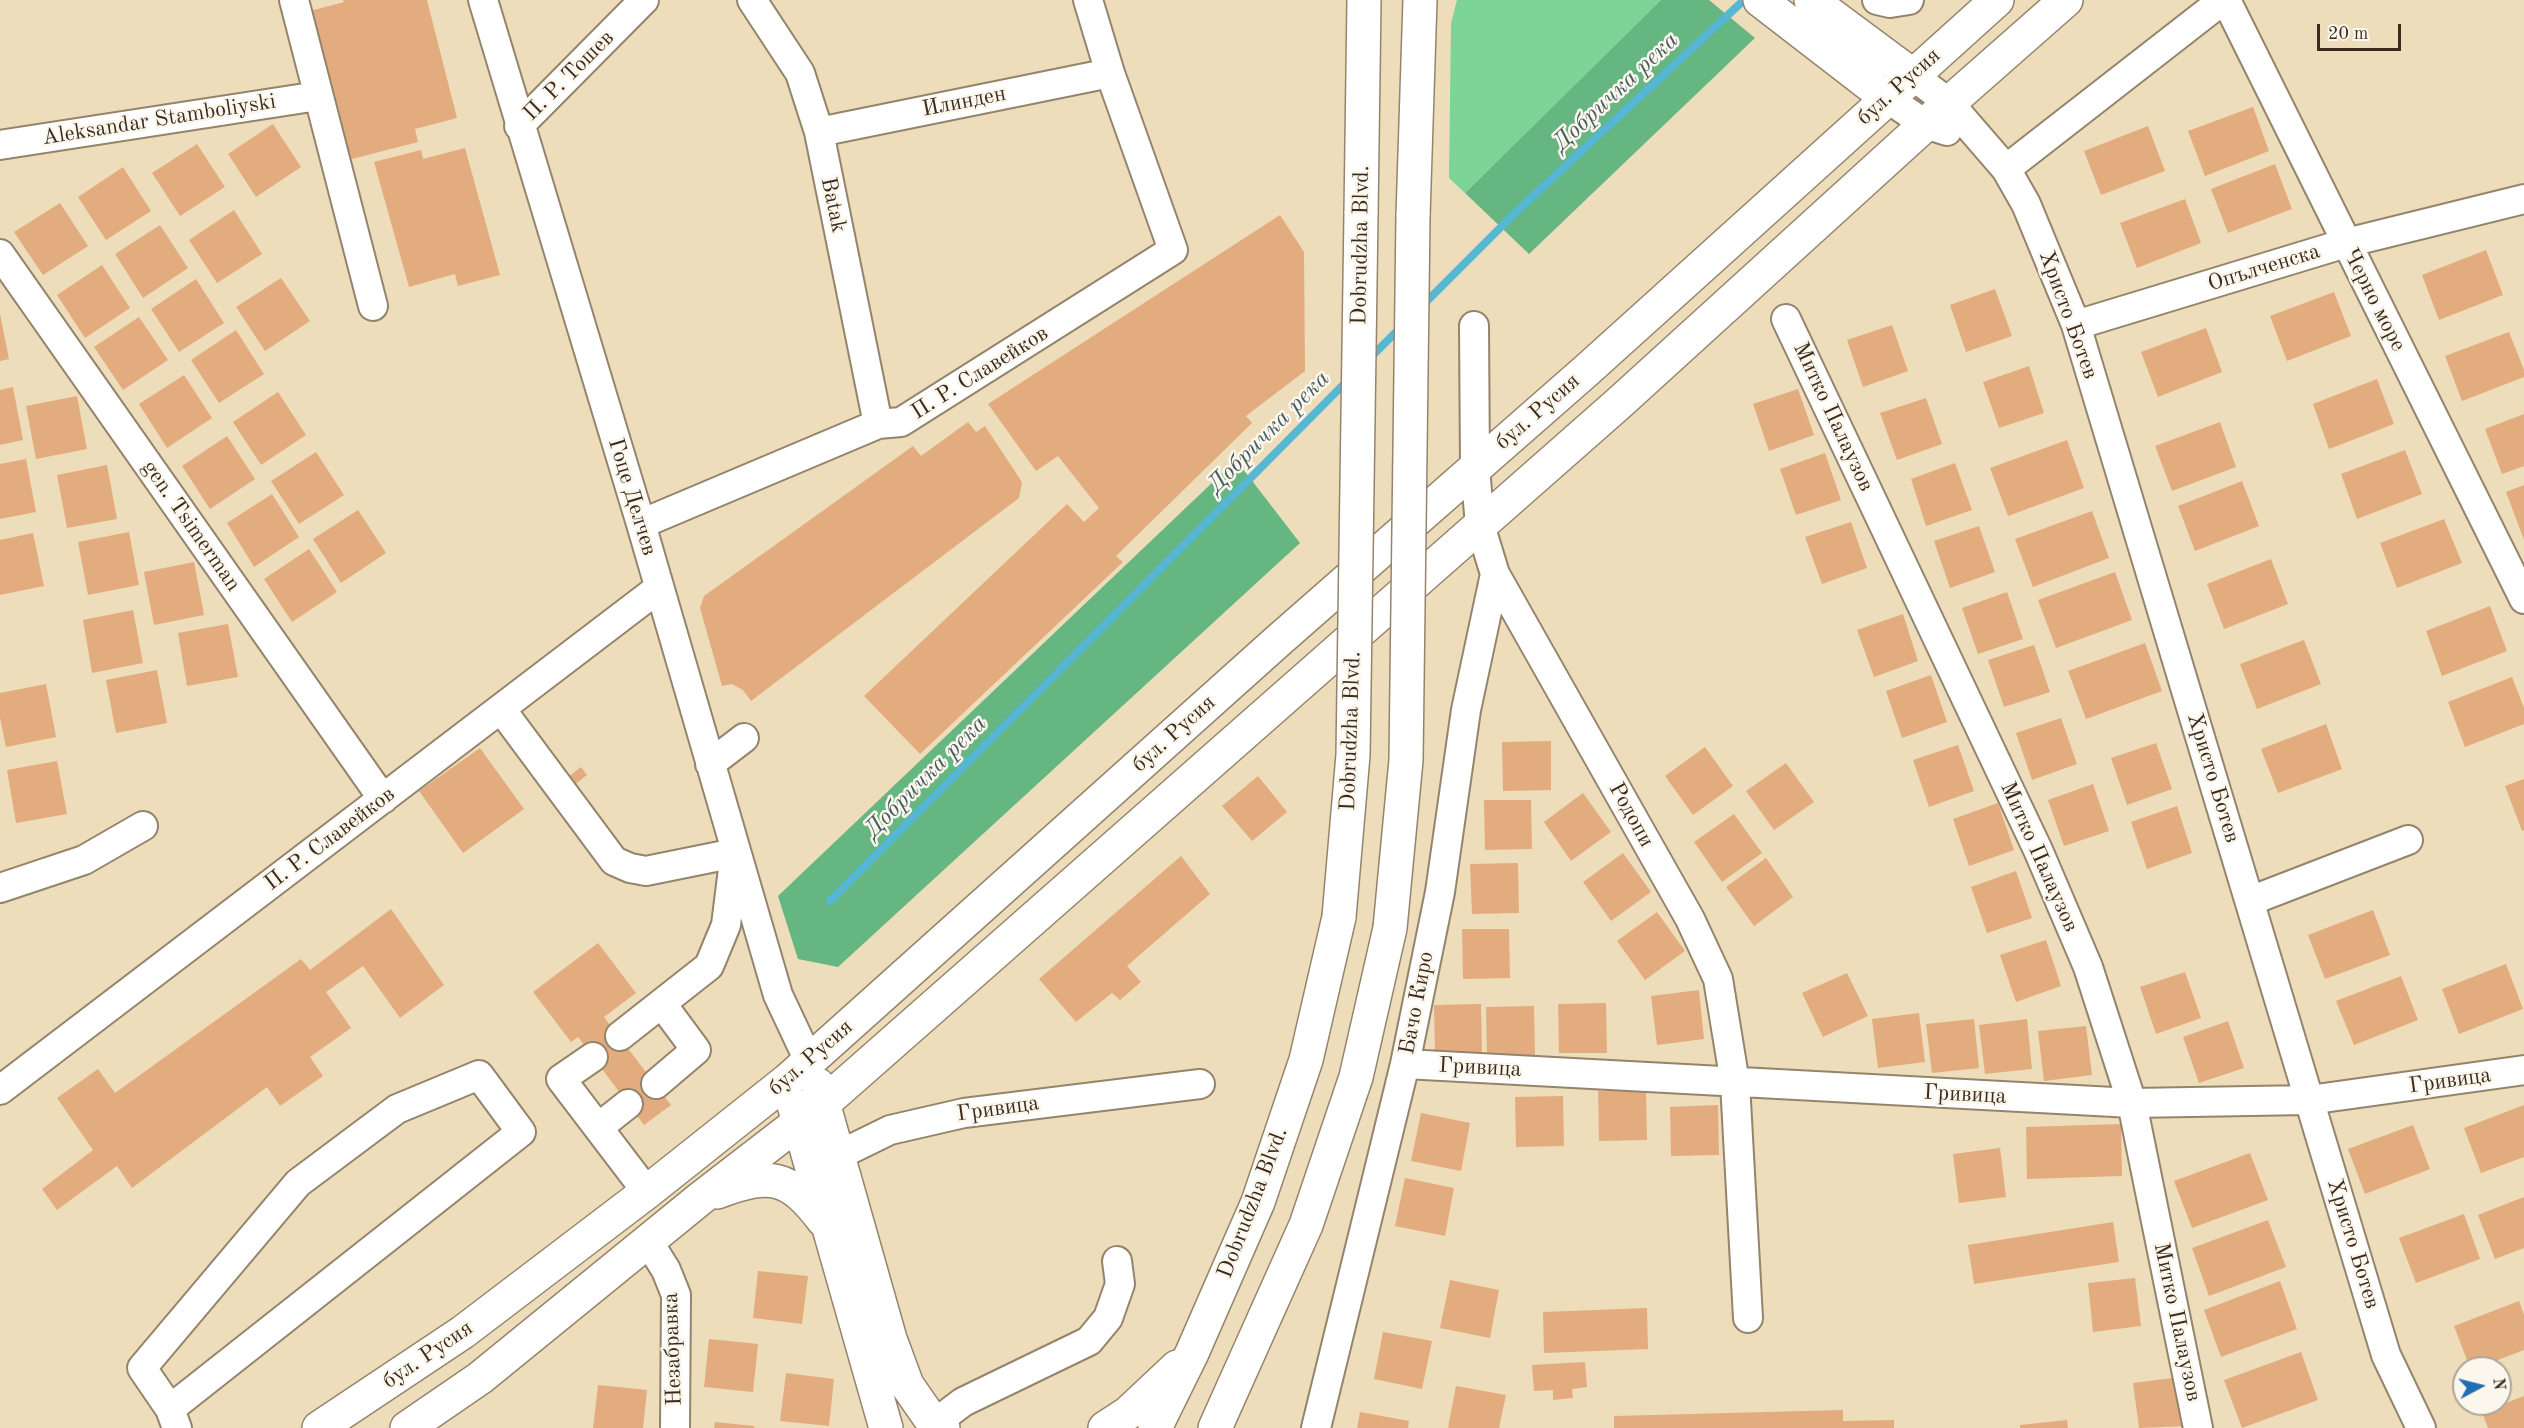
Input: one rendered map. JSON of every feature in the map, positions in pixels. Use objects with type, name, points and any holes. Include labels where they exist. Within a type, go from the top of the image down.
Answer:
[{"type":"main road","name":"Dobrudzha Blvd.","points":[[1155,1428],[1192,1353],[1258,1202],[1306,1059],[1338,917],[1353,756],[1364,0]]},
{"type":"main road","points":[[1811,0],[1912,75]]},
{"type":"main road","name":"бул. Русия","points":[[319,1428],[463,1332],[647,1192],[799,1070],[1997,0]]},
{"type":"main road","name":"бул. Русия","points":[[407,1428],[443,1416],[480,1378],[701,1198],[824,1103],[1635,388],[2066,0]]},
{"type":"main road","points":[[1215,1428],[1306,1225],[1356,1077],[1390,928],[1406,760],[1413,216],[1423,5]]},
{"type":"main road","points":[[1766,5],[1887,98]]},
{"type":"main road","points":[[1816,43],[1836,69],[1849,93],[1852,105],[1843,137]]},
{"type":"main road","points":[[799,1070],[824,1103],[894,1348],[907,1384],[938,1426]]},
{"type":"main road","points":[[799,1070],[799,1123],[886,1428]]},
{"type":"main road","points":[[701,1198],[746,1183],[765,1180],[786,1182],[807,1198],[827,1224]]},
{"type":"main road","points":[[1105,1428],[1128,1413],[1192,1353]]},
{"type":"street","points":[[294,0],[373,306]]},
{"type":"street","name":"Гоце Делчев","points":[[483,0],[519,126],[641,524],[799,1070]]},
{"type":"street","name":"П. Р. Тошев","points":[[519,126],[644,0]]},
{"type":"street","name":"Batak","points":[[752,0],[800,73],[819,132],[878,424]]},
{"type":"street","points":[[1088,0],[1110,73]]},
{"type":"street","points":[[1877,0],[1890,3],[1909,0]]},
{"type":"street","name":"Черно море","points":[[2006,169],[2225,0],[2524,599]]},
{"type":"street","name":"Илинден","points":[[819,132],[1110,73]]},
{"type":"street","name":"П. Р. Славейков","points":[[641,524],[878,424],[902,422],[1173,250],[1110,73]]},
{"type":"street","name":"Христо Ботев","points":[[1912,75],[1937,114]]},
{"type":"street","name":"Aleksandar Stamboliyski","points":[[0,145],[318,96]]},
{"type":"street","name":"Христо Ботев","points":[[1887,98],[1937,114],[1980,141],[2006,169],[2026,204],[2076,325],[2386,1355],[2421,1428]]},
{"type":"street","name":"Опълченска","points":[[2076,325],[2346,243],[2524,199]]},
{"type":"street","name":"gen. Tsimerman","points":[[0,254],[383,799]]},
{"type":"street","name":"Митко Палаузов","points":[[1786,319],[2038,850],[2088,967],[2132,1103],[2198,1428]]},
{"type":"street","name":"Родопи","points":[[1474,326],[1475,468],[1480,525],[1495,574],[1690,919],[1718,980],[1735,1083],[1748,1318]]},
{"type":"street","name":"Бачо Киро","points":[[1316,1428],[1405,1064],[1440,892],[1466,710],[1495,574]]},
{"type":"street","name":"П. Р. Славейков","points":[[0,1090],[659,588]]},
{"type":"street","points":[[501,710],[614,861],[646,872],[735,853],[726,926],[709,966],[620,1036]]},
{"type":"street","points":[[710,764],[744,738]]},
{"type":"street","points":[[0,888],[84,860],[143,826]]},
{"type":"street","points":[[2250,901],[2408,840]]},
{"type":"street","points":[[656,1084],[696,1050],[662,1004]]},
{"type":"street","points":[[593,1057],[561,1079],[647,1192]]},
{"type":"street","name":"Гривица","points":[[1405,1064],[2132,1103],[2309,1100],[2524,1070]]},
{"type":"street","points":[[479,1075],[521,1132],[173,1419],[142,1368],[298,1183],[397,1109],[479,1075]]},
{"type":"street","name":"Гривица","points":[[839,1155],[890,1130],[964,1113],[1200,1084]]},
{"type":"street","points":[[598,1127],[628,1104]]},
{"type":"street","name":"Незабравка","points":[[648,1241],[666,1270],[676,1295],[675,1428]]},
{"type":"street","points":[[938,1426],[963,1402],[1089,1341],[1108,1318],[1120,1284],[1117,1261]]},
{"type":"green space","points":[[1457,0],[1661,0],[1465,193],[1449,178],[1451,23]]},
{"type":"green space","points":[[1661,0],[1709,0],[1755,38],[1529,254],[1465,193]]},
{"type":"green space","points":[[1236,460],[1300,543],[838,967],[798,959],[778,896]]},
{"type":"building","points":[[343,0],[427,0],[457,118],[415,129],[418,142],[344,161],[306,12],[344,2]]},
{"type":"building","points":[[2253,107],[2269,151],[2205,176],[2188,131]]},
{"type":"building","points":[[273,124],[301,167],[256,197],[228,154]]},
{"type":"building","points":[[2148,126],[2165,171],[2101,195],[2084,151]]},
{"type":"building","points":[[197,144],[225,187],[180,216],[152,173]]},
{"type":"building","points":[[465,148],[500,275],[458,286],[455,274],[409,287],[374,162],[421,150],[423,159]]},
{"type":"building","points":[[2275,164],[2292,209],[2228,233],[2211,189]]},
{"type":"building","points":[[123,167],[151,211],[106,240],[78,197]]},
{"type":"building","points":[[2185,199],[2201,243],[2137,268],[2120,223]]},
{"type":"building","points":[[60,203],[88,246],[43,275],[14,232]]},
{"type":"building","points":[[234,210],[262,254],[217,283],[189,240]]},
{"type":"building","points":[[1280,215],[1304,252],[1305,371],[1246,416],[1252,423],[1116,556],[1123,562],[920,754],[864,696],[1067,504],[1084,522],[1099,508],[1058,456],[1036,471],[988,404]]},
{"type":"building","points":[[160,225],[188,268],[143,298],[115,254]]},
{"type":"building","points":[[2486,250],[2503,295],[2439,320],[2422,275]]},
{"type":"building","points":[[102,265],[130,308],[85,338],[57,295]]},
{"type":"building","points":[[281,278],[310,321],[265,351],[236,307]]},
{"type":"building","points":[[196,279],[224,323],[179,352],[151,309]]},
{"type":"building","points":[[1995,289],[2012,336],[1966,352],[1950,305]]},
{"type":"building","points":[[2334,292],[2351,336],[2287,361],[2270,316]]},
{"type":"building","points":[[0,314],[9,359],[0,361]]},
{"type":"building","points":[[139,317],[168,360],[123,390],[94,347]]},
{"type":"building","points":[[1892,325],[1908,371],[1863,387],[1847,340]]},
{"type":"building","points":[[2206,328],[2222,372],[2158,397],[2141,352]]},
{"type":"building","points":[[236,330],[264,374],[219,403],[191,360]]},
{"type":"building","points":[[2509,332],[2524,370],[2524,377],[2462,401],[2445,356]]},
{"type":"building","points":[[2029,366],[2044,413],[1999,428],[1983,382]]},
{"type":"building","points":[[184,375],[212,418],[167,448],[139,404]]},
{"type":"building","points":[[2377,379],[2394,424],[2329,449],[2313,404]]},
{"type":"building","points":[[13,387],[23,440],[0,445],[0,390]]},
{"type":"building","points":[[1798,389],[1814,435],[1769,451],[1753,404]]},
{"type":"building","points":[[278,392],[306,435],[261,465],[233,422]]},
{"type":"building","points":[[77,396],[87,449],[36,459],[26,406]]},
{"type":"building","points":[[1926,398],[1942,444],[1897,460],[1880,413]]},
{"type":"building","points":[[2524,414],[2524,466],[2502,474],[2485,429]]},
{"type":"building","points":[[968,422],[976,432],[985,426],[1022,482],[1019,498],[751,701],[743,690],[732,684],[722,686],[700,608],[704,596],[913,446],[921,456]]},
{"type":"building","points":[[2220,422],[2236,467],[2172,491],[2155,446]]},
{"type":"building","points":[[227,436],[255,479],[210,509],[182,466]]},
{"type":"building","points":[[2067,440],[2084,488],[2008,516],[1990,468]]},
{"type":"building","points":[[2405,450],[2422,494],[2357,519],[2341,474]]},
{"type":"building","points":[[316,452],[344,495],[299,524],[271,481]]},
{"type":"building","points":[[1825,453],[1841,500],[1796,515],[1780,469]]},
{"type":"building","points":[[26,459],[36,512],[0,519],[0,464]]},
{"type":"building","points":[[1955,463],[1972,510],[1926,526],[1911,479]]},
{"type":"building","points":[[107,465],[117,519],[67,528],[57,475]]},
{"type":"building","points":[[2242,481],[2259,526],[2195,551],[2178,506]]},
{"type":"building","points":[[2524,485],[2524,540],[2506,492]]},
{"type":"building","points":[[272,494],[299,537],[254,567],[227,523]]},
{"type":"building","points":[[358,510],[386,553],[341,583],[313,539]]},
{"type":"building","points":[[2092,511],[2109,558],[2033,587],[2015,539]]},
{"type":"building","points":[[2444,519],[2462,563],[2397,588],[2380,543]]},
{"type":"building","points":[[1851,522],[1867,568],[1822,584],[1805,537]]},
{"type":"building","points":[[1979,526],[1995,572],[1950,588],[1934,541]]},
{"type":"building","points":[[129,532],[139,585],[88,595],[78,542]]},
{"type":"building","points":[[33,533],[44,586],[0,595],[0,540]]},
{"type":"building","points":[[309,549],[337,592],[292,622],[264,579]]},
{"type":"building","points":[[2271,559],[2288,604],[2224,629],[2207,584]]},
{"type":"building","points":[[194,562],[204,615],[154,625],[144,572]]},
{"type":"building","points":[[2115,572],[2132,620],[2056,648],[2038,600]]},
{"type":"building","points":[[2007,592],[2023,639],[1978,654],[1962,608]]},
{"type":"building","points":[[2490,606],[2507,651],[2442,676],[2426,631]]},
{"type":"building","points":[[133,610],[143,663],[92,673],[83,620]]},
{"type":"building","points":[[1903,614],[1918,661],[1874,677],[1857,630]]},
{"type":"building","points":[[228,624],[238,677],[187,686],[178,633]]},
{"type":"building","points":[[2304,640],[2321,684],[2257,709],[2240,664]]},
{"type":"building","points":[[2145,643],[2162,691],[2086,719],[2068,671]]},
{"type":"building","points":[[2034,645],[2050,692],[2004,707],[1988,660]]},
{"type":"building","points":[[157,670],[167,723],[116,733],[106,680]]},
{"type":"building","points":[[1931,675],[1947,722],[1902,738],[1886,691]]},
{"type":"building","points":[[2512,677],[2524,708],[2524,724],[2465,747],[2448,702]]},
{"type":"building","points":[[46,684],[56,737],[6,747],[0,718],[0,693]]},
{"type":"building","points":[[2061,718],[2077,764],[2032,780],[2016,733]]},
{"type":"building","points":[[2326,724],[2342,769],[2278,793],[2261,749]]},
{"type":"building","points":[[1551,741],[1551,790],[1503,791],[1502,742]]},
{"type":"building","points":[[2156,743],[2172,789],[2127,805],[2111,758]]},
{"type":"building","points":[[1958,745],[1974,791],[1929,807],[1913,760]]},
{"type":"building","points":[[1705,747],[1733,786],[1693,815],[1665,776]]},
{"type":"building","points":[[480,748],[524,809],[463,853],[419,791]]},
{"type":"building","points":[[57,761],[67,814],[16,823],[7,770]]},
{"type":"building","points":[[1786,763],[1814,802],[1774,830],[1746,791]]},
{"type":"building","points":[[581,767],[587,775],[573,786],[567,778]]},
{"type":"building","points":[[1258,776],[1287,812],[1252,841],[1222,806]]},
{"type":"building","points":[[2524,779],[2524,830],[2522,831],[2505,786]]},
{"type":"building","points":[[2093,784],[2109,831],[2064,846],[2048,800]]},
{"type":"building","points":[[1583,793],[1611,832],[1571,861],[1544,822]]},
{"type":"building","points":[[1484,800],[1531,800],[1532,849],[1485,850]]},
{"type":"building","points":[[1998,803],[2014,850],[1969,866],[1953,819]]},
{"type":"building","points":[[2177,806],[2192,853],[2147,869],[2131,822]]},
{"type":"building","points":[[1734,814],[1762,853],[1722,882],[1694,842]]},
{"type":"building","points":[[1623,853],[1651,892],[1611,921],[1583,882]]},
{"type":"building","points":[[1181,856],[1210,894],[1127,966],[1141,982],[1120,1000],[1112,993],[1076,1022],[1039,979]]},
{"type":"building","points":[[1766,858],[1793,897],[1754,926],[1726,887]]},
{"type":"building","points":[[1518,863],[1519,913],[1472,914],[1470,864]]},
{"type":"building","points":[[2016,871],[2032,918],[1987,933],[1971,887]]},
{"type":"building","points":[[391,909],[444,985],[400,1018],[363,966],[326,992],[351,1028],[310,1057],[323,1076],[280,1106],[267,1087],[132,1188],[117,1166],[57,1210],[42,1189],[93,1150],[57,1098],[98,1069],[115,1093],[301,959],[310,970]]},
{"type":"building","points":[[2373,910],[2390,955],[2325,979],[2308,935]]},
{"type":"building","points":[[1657,912],[1685,951],[1645,980],[1617,941]]},
{"type":"building","points":[[1462,929],[1509,929],[1510,978],[1463,979]]},
{"type":"building","points":[[2046,940],[2061,986],[2016,1002],[2000,955]]},
{"type":"building","points":[[598,943],[636,993],[604,1017],[671,1105],[644,1125],[578,1037],[571,1042],[533,992]]},
{"type":"building","points":[[2506,964],[2523,1009],[2459,1034],[2442,989]]},
{"type":"building","points":[[2185,972],[2201,1018],[2156,1034],[2140,987]]},
{"type":"building","points":[[1847,973],[1868,1016],[1823,1037],[1802,993]]},
{"type":"building","points":[[2401,976],[2418,1020],[2354,1045],[2336,1001]]},
{"type":"building","points":[[1699,990],[1704,1039],[1657,1045],[1651,996]]},
{"type":"building","points":[[1606,1003],[1607,1053],[1559,1053],[1558,1004]]},
{"type":"building","points":[[1481,1004],[1482,1053],[1435,1054],[1434,1005]]},
{"type":"building","points":[[1534,1006],[1535,1055],[1487,1057],[1486,1007]]},
{"type":"building","points":[[1919,1013],[1925,1062],[1878,1068],[1872,1019]]},
{"type":"building","points":[[1974,1019],[1979,1068],[1932,1073],[1926,1024]]},
{"type":"building","points":[[2027,1019],[2032,1069],[1985,1074],[1979,1025]]},
{"type":"building","points":[[2228,1021],[2244,1068],[2199,1083],[2183,1037]]},
{"type":"building","points":[[2086,1026],[2092,1075],[2044,1081],[2038,1031]]},
{"type":"building","points":[[1598,1091],[1646,1091],[1647,1140],[1599,1141]]},
{"type":"building","points":[[1563,1096],[1564,1146],[1516,1147],[1515,1097]]},
{"type":"building","points":[[1718,1105],[1719,1155],[1671,1156],[1670,1107]]},
{"type":"building","points":[[2524,1105],[2524,1157],[2481,1173],[2464,1128]]},
{"type":"building","points":[[1421,1113],[1470,1123],[1461,1171],[1411,1161]]},
{"type":"building","points":[[2121,1124],[2122,1176],[2027,1179],[2026,1127]]},
{"type":"building","points":[[2413,1125],[2430,1169],[2365,1194],[2348,1149]]},
{"type":"building","points":[[2000,1148],[2006,1197],[1959,1203],[1953,1154]]},
{"type":"building","points":[[2250,1153],[2268,1200],[2192,1228],[2174,1181]]},
{"type":"building","points":[[1405,1178],[1454,1188],[1445,1236],[1395,1226]]},
{"type":"building","points":[[2524,1197],[2524,1248],[2495,1259],[2478,1215]]},
{"type":"building","points":[[2464,1214],[2480,1259],[2416,1283],[2399,1238]]},
{"type":"building","points":[[2268,1220],[2286,1267],[2209,1296],[2192,1248]]},
{"type":"building","points":[[2113,1222],[2119,1262],[1974,1284],[1968,1245]]},
{"type":"building","points":[[758,1271],[808,1276],[802,1324],[753,1318]]},
{"type":"building","points":[[2135,1278],[2141,1326],[2093,1332],[2088,1283]]},
{"type":"building","points":[[1450,1280],[1499,1290],[1490,1338],[1440,1328]]},
{"type":"building","points":[[2280,1281],[2297,1329],[2221,1357],[2204,1310]]},
{"type":"building","points":[[2519,1301],[2524,1315],[2524,1350],[2508,1356],[2465,1356],[2454,1326]]},
{"type":"building","points":[[1647,1308],[1648,1349],[1544,1353],[1543,1312]]},
{"type":"building","points":[[1383,1332],[1432,1341],[1422,1389],[1374,1379]]},
{"type":"building","points":[[709,1339],[758,1344],[753,1392],[704,1387]]},
{"type":"building","points":[[2301,1352],[2318,1400],[2242,1428],[2224,1380]]},
{"type":"building","points":[[1585,1362],[1587,1387],[1572,1389],[1573,1398],[1553,1400],[1553,1390],[1534,1391],[1532,1365]]},
{"type":"building","points":[[786,1373],[834,1379],[829,1426],[780,1421]]},
{"type":"building","points":[[2181,1377],[2187,1426],[2139,1428],[2133,1383]]},
{"type":"building","points":[[598,1385],[647,1390],[643,1428],[593,1428]]},
{"type":"building","points":[[1456,1386],[1506,1395],[1499,1428],[1448,1428]]},
{"type":"building","points":[[2524,1396],[2524,1428],[2488,1428],[2484,1416],[2512,1416],[2512,1401]]},
{"type":"building","points":[[1843,1410],[1843,1421],[1894,1420],[1894,1428],[1614,1428],[1614,1416]]},
{"type":"building","points":[[1360,1412],[1409,1421],[1408,1428],[1357,1428]]},
{"type":"building","points":[[2067,1420],[2068,1428],[2020,1428],[2020,1425]]},
{"type":"building","points":[[715,1422],[754,1426],[754,1428],[714,1428]]},
{"type":"waterway","name":"Добричка река","points":[[1421,307],[1517,211],[1744,0]]},
{"type":"waterway","name":"Добричка река","points":[[1368,360],[1403,325]]},
{"type":"waterway","name":"Добричка река","points":[[830,901],[1348,380]]}]
